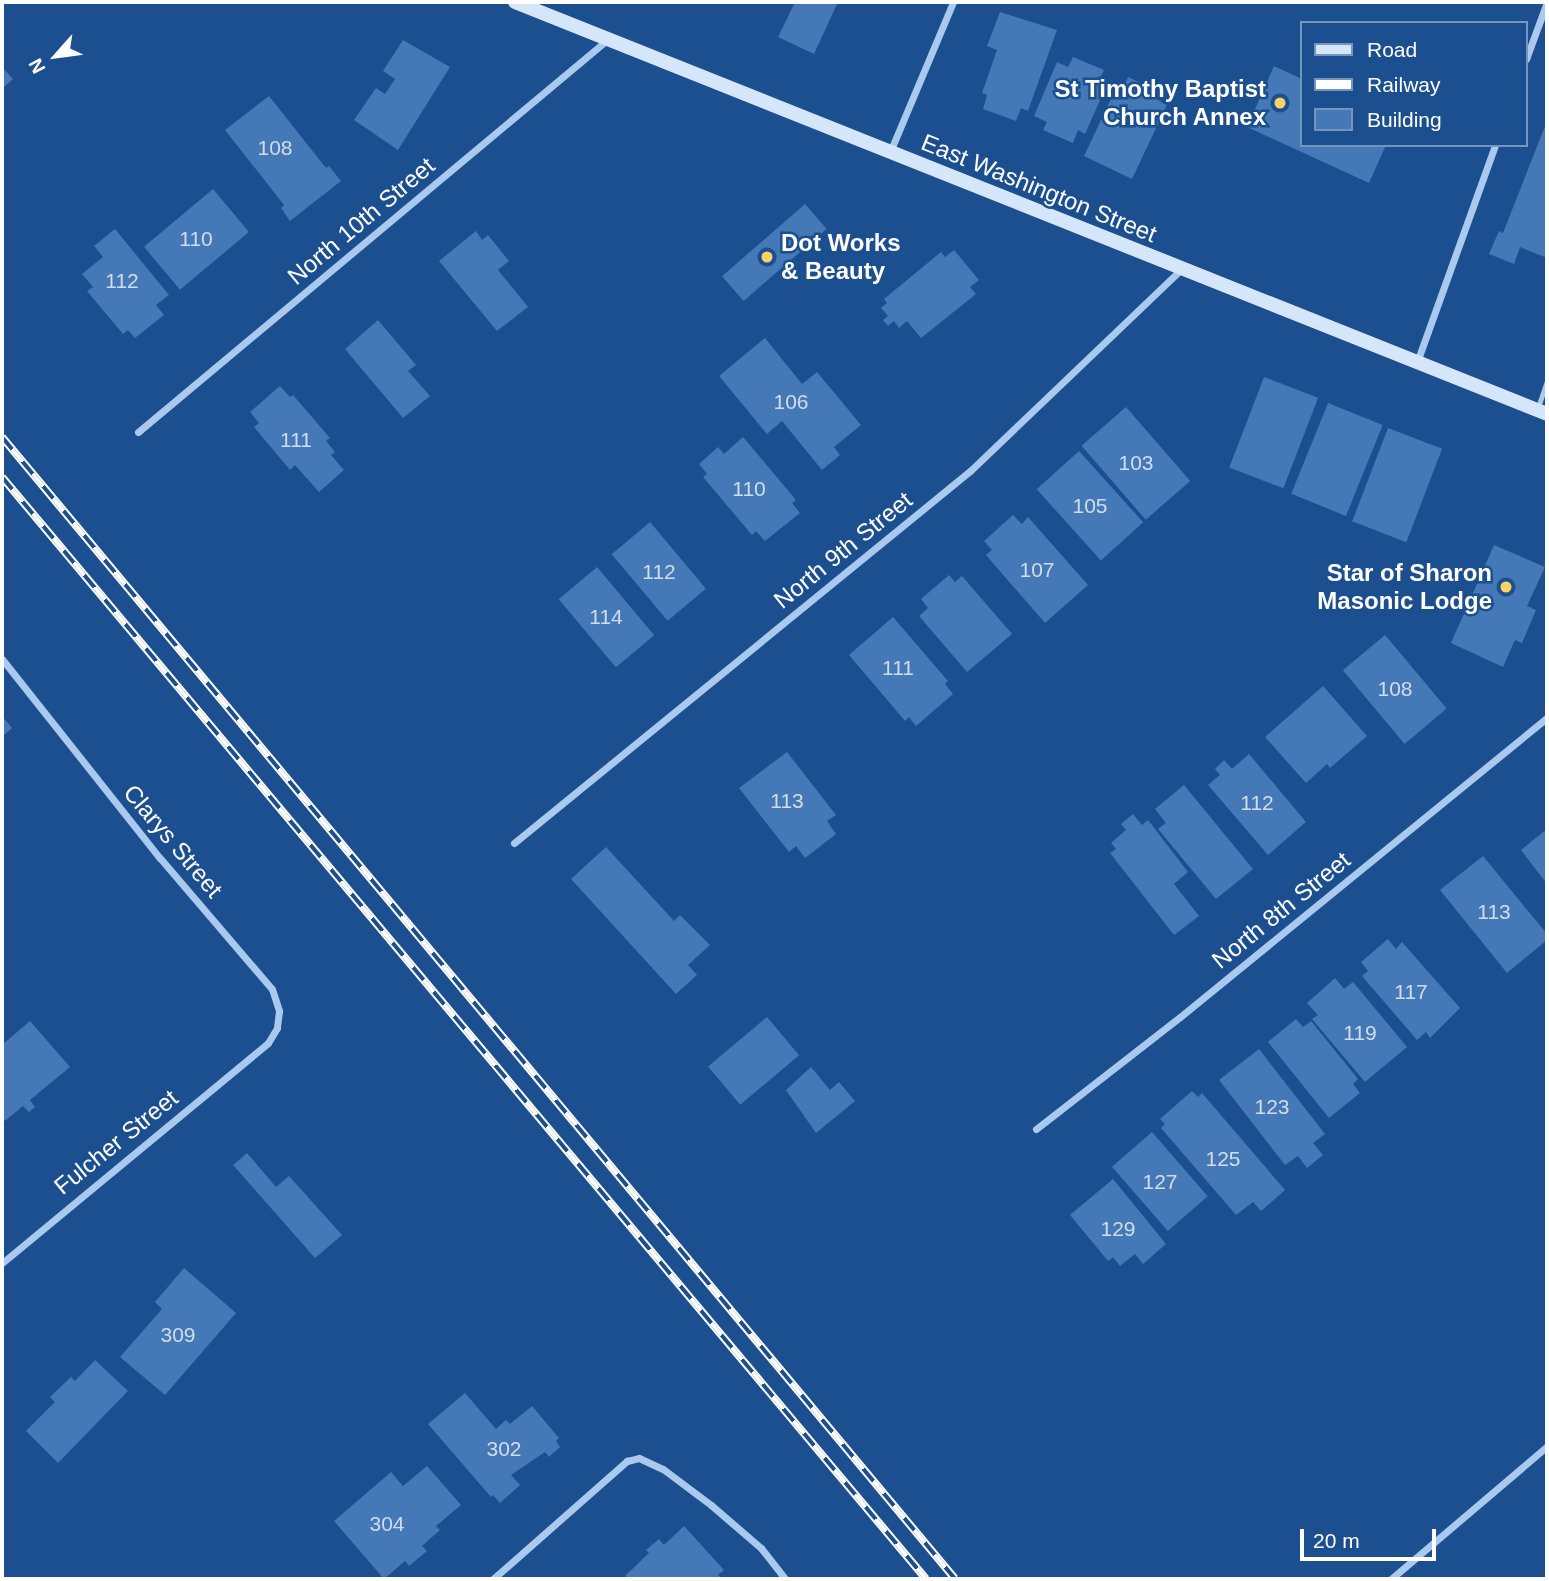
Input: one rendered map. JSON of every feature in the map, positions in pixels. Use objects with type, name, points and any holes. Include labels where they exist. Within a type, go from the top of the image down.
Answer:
[{"type":"main road","name":"East Washington Street","points":[[515,2],[1180,270],[1542,412]]},
{"type":"street","points":[[890,152],[953,2]]},
{"type":"street","points":[[1528,54],[1547,2]]},
{"type":"street","name":"North 10th Street","points":[[138,432],[609,39]]},
{"type":"street","points":[[1417,363],[1494,147]]},
{"type":"street","name":"North 9th Street","points":[[514,843],[970,471],[1180,270]]},
{"type":"street","name":"Clarys Street","points":[[2,659],[160,858],[272,989],[279,1011],[277,1028],[268,1043],[256,1052]]},
{"type":"street","name":"North 8th Street","points":[[1036,1129],[1180,1017],[1547,718]]},
{"type":"street","name":"Fulcher Street","points":[[2,1263],[256,1052]]},
{"type":"street","points":[[1391,1579],[1547,1446]]},
{"type":"street","points":[[493,1579],[627,1461],[639,1458],[663,1469],[711,1505],[761,1548],[785,1579]]},
{"type":"lane","points":[[1542,412],[1547,381]]},
{"type":"building","points":[[795,2],[838,2],[814,54],[778,37]]},
{"type":"building","points":[[1000,12],[1057,30],[1028,111],[1021,108],[1016,121],[983,109],[987,95],[982,93],[997,50],[987,46]]},
{"type":"building","points":[[403,40],[450,67],[398,150],[354,120],[376,88],[385,94],[395,79],[383,71]]},
{"type":"building","points":[[1073,57],[1104,70],[1100,78],[1108,82],[1085,134],[1078,130],[1073,143],[1043,130],[1047,122],[1034,116],[1057,62],[1068,67]]},
{"type":"building","name":"St Timothy Baptist Church Annex","points":[[1274,66],[1300,78],[1300,147],[1385,147],[1369,183],[1247,127]]},
{"type":"building","points":[[2,67],[13,79],[2,89]]},
{"type":"building","points":[[1128,77],[1161,92],[1158,100],[1167,105],[1132,179],[1084,156],[1117,86],[1123,89]]},
{"type":"building","points":[[269,96],[326,168],[329,166],[341,181],[290,221],[281,208],[284,205],[225,130]]},
{"type":"building","points":[[1547,121],[1547,258],[1520,247],[1514,264],[1489,254],[1499,231],[1503,233]]},
{"type":"building","points":[[213,189],[249,232],[180,290],[144,247]]},
{"type":"building","name":"Dot Works & Beauty","points":[[805,204],[827,229],[744,301],[722,276]]},
{"type":"building","points":[[115,229],[169,295],[156,305],[164,315],[135,338],[128,330],[123,334],[87,291],[93,287],[82,274],[103,257],[94,246]]},
{"type":"building","points":[[476,231],[482,240],[488,235],[509,261],[498,270],[528,307],[497,331],[439,261]]},
{"type":"building","points":[[954,250],[979,280],[970,287],[976,294],[921,338],[907,321],[899,328],[894,321],[888,326],[883,320],[888,316],[881,308],[887,303],[884,299],[941,252],[945,257]]},
{"type":"building","points":[[378,320],[416,365],[408,371],[430,396],[403,418],[345,349]]},
{"type":"building","points":[[765,338],[802,384],[817,372],[861,425],[834,447],[840,455],[822,470],[782,421],[767,434],[719,376]]},
{"type":"building","points":[[1264,377],[1318,398],[1283,488],[1229,468]]},
{"type":"building","points":[[280,386],[290,397],[293,395],[330,438],[326,441],[335,452],[331,455],[344,470],[319,492],[295,465],[290,470],[254,427],[259,423],[250,412]]},
{"type":"building","points":[[1328,403],[1383,425],[1346,516],[1291,494]]},
{"type":"building","points":[[1126,407],[1190,481],[1146,520],[1081,446]]},
{"type":"building","points":[[1388,428],[1442,449],[1406,542],[1352,521]]},
{"type":"building","points":[[743,437],[796,500],[792,503],[800,513],[765,541],[756,531],[752,535],[703,477],[707,474],[699,464],[718,447],[724,454]]},
{"type":"building","points":[[1079,451],[1143,522],[1101,560],[1037,489]]},
{"type":"building","points":[[1013,515],[1022,524],[1028,517],[1088,585],[1045,623],[986,555],[992,550],[984,541]]},
{"type":"building","points":[[650,522],[706,589],[668,621],[612,554]]},
{"type":"building","name":"Star of Sharon Masonic Lodge","points":[[1494,545],[1545,567],[1527,606],[1536,610],[1522,643],[1515,640],[1503,667],[1451,643]]},
{"type":"building","points":[[597,567],[654,635],[616,667],[559,599]]},
{"type":"building","points":[[949,575],[955,582],[962,576],[1012,634],[967,672],[919,616],[928,608],[921,599]]},
{"type":"building","points":[[893,617],[948,681],[945,684],[953,694],[916,726],[909,717],[905,721],[849,655]]},
{"type":"building","points":[[1385,635],[1447,709],[1405,744],[1343,670]]},
{"type":"building","points":[[1323,686],[1367,736],[1330,768],[1327,764],[1306,783],[1265,737]]},
{"type":"building","points":[[2,716],[12,728],[2,737]]},
{"type":"building","points":[[787,752],[836,815],[827,821],[836,834],[805,858],[796,846],[789,852],[739,788]]},
{"type":"building","points":[[1249,754],[1306,822],[1268,855],[1208,785],[1220,775],[1215,769],[1224,760],[1232,769]]},
{"type":"building","points":[[1184,785],[1253,869],[1216,899],[1158,829],[1166,823],[1155,809]]},
{"type":"building","points":[[1133,814],[1142,825],[1148,820],[1188,872],[1174,884],[1199,916],[1174,935],[1110,853],[1116,849],[1111,843],[1126,830],[1121,824]]},
{"type":"building","points":[[1547,829],[1547,884],[1521,850]]},
{"type":"building","points":[[606,847],[674,921],[680,915],[710,945],[688,965],[697,975],[676,994],[571,879]]},
{"type":"building","points":[[1483,856],[1547,934],[1547,940],[1507,973],[1440,890]]},
{"type":"building","points":[[1388,939],[1396,949],[1402,942],[1460,1008],[1430,1038],[1426,1032],[1417,1040],[1362,976],[1368,971],[1361,962]]},
{"type":"building","points":[[1335,978],[1344,989],[1353,982],[1407,1047],[1365,1082],[1312,1019],[1318,1015],[1307,1003]]},
{"type":"building","points":[[767,1017],[799,1055],[740,1105],[708,1066]]},
{"type":"building","points":[[1296,1019],[1303,1027],[1311,1021],[1358,1079],[1353,1084],[1360,1093],[1329,1118],[1268,1042]]},
{"type":"building","points":[[30,1021],[70,1067],[30,1100],[35,1107],[29,1112],[23,1106],[5,1121],[2,1117],[2,1045]]},
{"type":"building","points":[[1259,1049],[1325,1134],[1313,1143],[1323,1155],[1307,1168],[1298,1156],[1285,1165],[1219,1080]]},
{"type":"building","points":[[811,1067],[830,1090],[839,1082],[855,1101],[816,1133],[786,1090]]},
{"type":"building","points":[[1192,1091],[1198,1097],[1202,1093],[1285,1190],[1261,1211],[1253,1202],[1236,1215],[1161,1128],[1165,1124],[1160,1119]]},
{"type":"building","points":[[1152,1132],[1208,1196],[1168,1231],[1112,1167]]},
{"type":"building","points":[[247,1153],[276,1187],[289,1176],[342,1235],[315,1258],[233,1165]]},
{"type":"building","points":[[1113,1179],[1166,1244],[1143,1264],[1135,1254],[1120,1266],[1113,1257],[1108,1261],[1070,1215]]},
{"type":"building","points":[[184,1268],[236,1313],[165,1395],[120,1357],[162,1309],[155,1302]]},
{"type":"building","points":[[95,1360],[128,1391],[58,1463],[26,1431],[55,1402],[50,1397],[71,1377],[75,1381]]},
{"type":"building","points":[[465,1393],[496,1429],[506,1420],[510,1424],[532,1406],[559,1438],[556,1441],[560,1447],[549,1457],[545,1452],[511,1475],[520,1485],[500,1503],[493,1495],[491,1497],[428,1424]]},
{"type":"building","points":[[427,1466],[461,1505],[436,1526],[440,1530],[422,1546],[427,1551],[409,1566],[405,1561],[384,1579],[334,1521],[391,1472],[403,1486]]},
{"type":"building","points":[[684,1526],[724,1570],[718,1575],[723,1579],[629,1579],[625,1576],[649,1553],[646,1550],[659,1539],[664,1545]]},
{"type":"railway","points":[[2,437],[955,1579]]},
{"type":"railway","points":[[2,477],[926,1579]]},
{"type":"place","name":"St Timothy Baptist Church Annex","points":[[1280,103]]},
{"type":"place","name":"Dot Works & Beauty","points":[[767,257]]},
{"type":"place","name":"Star of Sharon Masonic Lodge","points":[[1506,587]]}]
